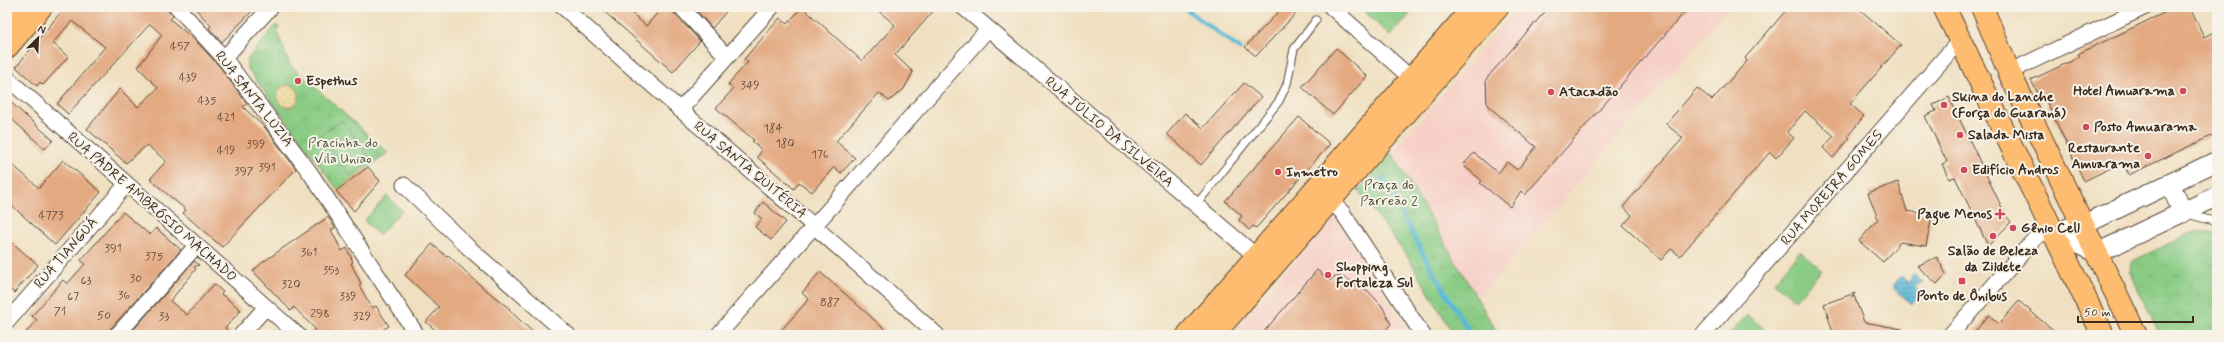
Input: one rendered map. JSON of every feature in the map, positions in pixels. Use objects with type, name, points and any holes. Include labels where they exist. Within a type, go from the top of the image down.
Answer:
[{"type":"main road","points":[[7,18],[17,7]]},
{"type":"main road","points":[[7,47],[41,7]]},
{"type":"main road","points":[[1213,335],[1330,201],[1357,155],[1412,79],[1474,7]]},
{"type":"main road","points":[[1188,335],[1256,256],[1357,155],[1498,7]]},
{"type":"main road","points":[[1944,7],[2103,335]]},
{"type":"main road","points":[[1982,7],[2009,72],[2136,335]]},
{"type":"street","name":"RUA SANTA LUZIA","points":[[177,7],[224,58],[311,174],[418,335]]},
{"type":"street","points":[[224,58],[271,7]]},
{"type":"street","name":"RUA SANTA QUITÉRIA","points":[[562,7],[816,226],[937,335]]},
{"type":"street","points":[[681,7],[727,57]]},
{"type":"street","points":[[680,110],[772,7]]},
{"type":"street","name":"RUA JÚLIO DA SILVEIRA","points":[[963,7],[1256,256]]},
{"type":"street","points":[[1331,7],[1412,79]]},
{"type":"street","points":[[2009,72],[2145,7]]},
{"type":"street","points":[[718,335],[816,226],[988,29]]},
{"type":"street","name":"RUA MOREIRA GOMES","points":[[1704,335],[1960,40]]},
{"type":"street","name":"RUA PADRE AMBRÓSIO MACHADO","points":[[7,78],[126,185],[298,335]]},
{"type":"street","points":[[1950,335],[2038,235],[2083,225],[2217,161]]},
{"type":"street","points":[[2170,184],[2183,213]]},
{"type":"street","name":"RUA TIANGUÁ","points":[[7,322],[126,185]]},
{"type":"street","points":[[404,185],[468,247],[568,335]]},
{"type":"street","points":[[2053,232],[2097,253],[2217,196]]},
{"type":"street","points":[[1330,201],[1342,212],[1423,335]]},
{"type":"street","points":[[117,335],[196,246]]},
{"type":"street","points":[[241,335],[266,308]]},
{"type":"lane","points":[[1196,205],[1279,101],[1287,84],[1294,49],[1316,20]]},
{"type":"lane","points":[[2183,213],[2217,222]]},
{"type":"shaded area","points":[[1518,7],[1729,7],[1478,299],[1395,157],[1395,149]]},
{"type":"shaded area","name":"Shopping Fortaleza Sul","points":[[1335,215],[1410,335],[1231,335]]},
{"type":"green space","points":[[1360,7],[1402,7],[1410,14],[1390,36]]},
{"type":"green space","name":"Pracinha do Vila Uniao","points":[[276,25],[279,27],[277,32],[290,65],[388,153],[338,190],[247,68],[247,60]]},
{"type":"green space","points":[[342,120],[371,160],[350,175],[320,135]]},
{"type":"green space","name":"Praça do Parreão 2","points":[[1392,153],[1499,335],[1454,335],[1409,259],[1358,190]]},
{"type":"green space","points":[[387,196],[402,210],[379,235],[364,221]]},
{"type":"green space","points":[[2194,231],[2217,233],[2217,335],[2159,335],[2130,271],[2133,261]]},
{"type":"green space","points":[[1800,251],[1822,270],[1795,300],[1774,282]]},
{"type":"green space","points":[[1747,315],[1769,333],[1767,335],[1729,335]]},
{"type":"sand","points":[[288,85],[292,86],[298,92],[298,100],[292,106],[288,107],[284,106],[278,100],[277,96],[278,92],[284,86]]},
{"type":"water","points":[[1913,274],[1923,283],[1914,287],[1922,294],[1912,304],[1892,287],[1901,276],[1909,283]]},
{"type":"building","points":[[65,7],[164,7],[173,16],[170,19],[196,41],[220,67],[247,104],[243,107],[266,129],[296,169],[222,247],[183,213],[186,210],[150,179],[166,161],[147,145],[126,163],[87,129],[120,89],[138,107],[158,88],[138,67],[162,35],[150,24],[68,114],[57,104],[105,47],[72,21],[53,43],[68,57],[43,85],[40,82],[37,86],[16,67]]},
{"type":"building","points":[[194,7],[256,7],[222,42],[209,28],[211,26]]},
{"type":"building","points":[[599,7],[625,7],[646,26],[663,7],[672,7],[674,13],[700,41],[673,72]]},
{"type":"building","points":[[693,7],[730,7],[712,28]]},
{"type":"building","points":[[802,7],[862,61],[895,25],[874,7],[937,7],[895,55],[913,72],[904,89],[889,101],[879,93],[852,123],[836,141],[855,158],[841,173],[834,167],[812,192],[799,182],[794,189],[757,157],[762,150],[752,141],[754,140],[716,108],[733,89],[728,84],[748,62],[744,59],[780,18],[787,24]]},
{"type":"building","points":[[1283,7],[1302,7],[1256,56],[1245,47]]},
{"type":"building","name":"Atacadão","points":[[1549,7],[1689,7],[1525,195],[1521,191],[1510,207],[1480,183],[1482,181],[1463,165],[1474,153],[1498,173],[1507,162],[1517,170],[1536,147],[1487,105],[1486,79]]},
{"type":"building","points":[[1789,7],[1857,7],[1901,45],[1850,104],[1864,116],[1848,136],[1850,138],[1833,158],[1823,148],[1834,136],[1805,111],[1787,132],[1794,138],[1776,158],[1770,152],[1680,256],[1671,249],[1661,260],[1623,226],[1632,215],[1623,207],[1683,138],[1666,124],[1697,88],[1712,100],[1747,61],[1745,58]]},
{"type":"building","points":[[2176,7],[2190,7],[2204,37],[2217,30],[2217,133],[2129,175],[2123,162],[2084,181],[2041,90],[2037,92],[2031,80],[2080,57],[2078,54]]},
{"type":"building","points":[[1336,48],[1367,76],[1333,115],[1302,87]]},
{"type":"building","points":[[1244,83],[1261,97],[1201,165],[1167,134],[1185,113],[1203,128]]},
{"type":"building","name":"Edifício Andros","points":[[1949,97],[2005,214],[2011,222],[1988,246],[1955,177],[1949,179],[1942,164],[1947,162],[1925,116],[1936,111],[1933,105]]},
{"type":"building","points":[[7,99],[53,140],[45,149],[7,115]]},
{"type":"building","name":"Inmetro","points":[[1299,117],[1330,144],[1256,228],[1253,226],[1249,230],[1239,220],[1242,216],[1225,201]]},
{"type":"building","points":[[7,160],[39,188],[63,160],[101,192],[55,245],[7,201]]},
{"type":"building","points":[[368,167],[380,181],[354,211],[336,191]]},
{"type":"building","points":[[1898,182],[1907,211],[1932,215],[1926,246],[1900,242],[1883,262],[1859,241],[1878,219],[1868,193]]},
{"type":"building","points":[[763,202],[786,222],[771,240],[755,227],[762,219],[755,213]]},
{"type":"building","points":[[123,212],[150,235],[156,228],[181,250],[110,329],[108,335],[24,335],[37,320],[32,316],[63,280],[67,284],[85,264],[81,260]]},
{"type":"building","points":[[328,217],[335,228],[331,230],[342,251],[347,248],[353,262],[351,263],[361,284],[359,285],[372,308],[376,306],[389,326],[373,335],[309,335],[315,329],[294,307],[291,311],[253,271],[263,262]]},
{"type":"building","points":[[7,238],[38,265],[14,293],[7,286]]},
{"type":"building","points":[[432,244],[446,256],[448,255],[481,286],[510,309],[509,310],[536,335],[441,335],[426,322],[439,307],[405,275]]},
{"type":"building","points":[[1937,257],[1946,274],[1937,284],[1917,266]]},
{"type":"building","points":[[194,261],[199,265],[194,267],[196,269],[170,301],[187,315],[214,284],[223,292],[221,294],[241,310],[225,328],[232,335],[129,335]]},
{"type":"building","points":[[1317,270],[1330,281],[1335,276],[1340,277],[1349,280],[1368,291],[1382,306],[1391,324],[1381,335],[1261,335]]},
{"type":"building","points":[[820,272],[891,335],[777,335],[809,299],[802,293]]},
{"type":"building","points":[[1855,293],[1851,298],[1854,296],[1864,322],[1902,329],[1901,335],[1832,335],[1832,329],[1824,304]]},
{"type":"building","points":[[2019,301],[2058,335],[1972,335],[1989,315],[1999,324]]},
{"type":"waterway","points":[[1183,7],[1240,49]]},
{"type":"waterway","points":[[1383,178],[1423,254],[1471,335]]},
{"type":"place","name":"Espethus","points":[[298,81]]},
{"type":"place","name":"Hotel Amuarama","points":[[2183,91]]},
{"type":"place","name":"Atacadão","points":[[1551,92]]},
{"type":"place","name":"Skina do Lanche (Força do Guaraná)","points":[[1944,105]]},
{"type":"place","name":"Posto Amuarama","points":[[2086,127]]},
{"type":"place","name":"Salada Mista","points":[[1960,135]]},
{"type":"place","name":"Restaurante Amuarama","points":[[2148,156]]},
{"type":"place","name":"Edifício Andros","points":[[1964,170]]},
{"type":"place","name":"Inmetro","points":[[1278,172]]},
{"type":"place","name":"Pague Menos","points":[[2000,214]]},
{"type":"place","name":"Gênio Cell","points":[[2013,228]]},
{"type":"place","name":"Salão de Beleza da Zildete","points":[[1993,236]]},
{"type":"place","name":"Shopping Fortaleza Sul","points":[[1328,275]]},
{"type":"place","name":"Ponto de Ônibus","points":[[1962,281]]}]
